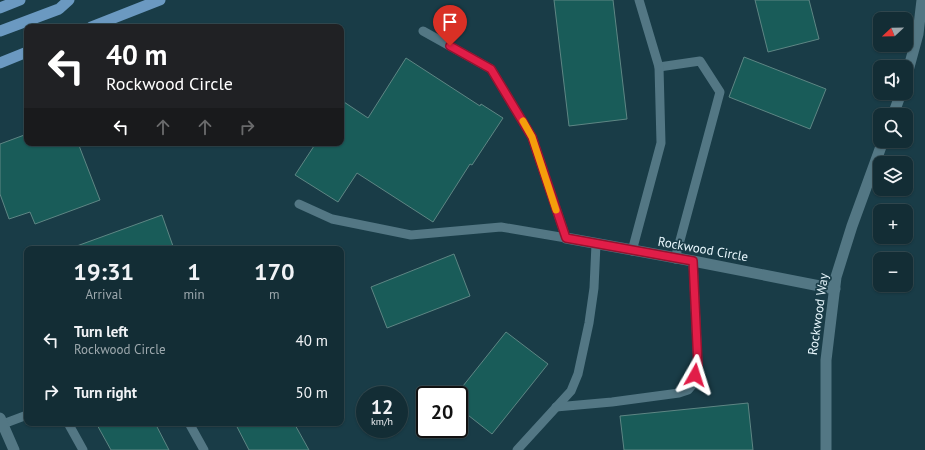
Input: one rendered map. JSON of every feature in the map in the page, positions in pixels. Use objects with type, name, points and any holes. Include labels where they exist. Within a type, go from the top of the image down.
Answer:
[{"type":"main road","points":[[0,8],[20,0]]},
{"type":"main road","points":[[0,31],[59,9],[69,0]]},
{"type":"main road","points":[[99,24],[160,0]]},
{"type":"main road","points":[[0,63],[24,53]]},
{"type":"street","points":[[911,60],[918,34],[922,0]]},
{"type":"street","name":"Rockwood Way","points":[[826,450],[826,360],[836,277],[852,226],[880,148]]},
{"type":"street","name":"Rockwood Circle","points":[[566,238],[835,289]]},
{"type":"street","points":[[1,421],[14,450]]},
{"type":"lane","points":[[632,251],[661,143],[659,67],[640,0]]},
{"type":"lane","points":[[300,204],[332,219],[411,235],[501,228],[566,238],[532,137],[491,69],[423,31]]},
{"type":"lane","points":[[659,67],[700,61],[720,92],[674,259]]},
{"type":"lane","points":[[517,450],[571,391],[578,374],[589,323],[594,288],[596,244]]},
{"type":"lane","points":[[556,407],[680,393],[688,390],[693,384],[698,366],[693,261]]},
{"type":"lane","points":[[1,421],[24,416]]},
{"type":"lane","points":[[70,426],[83,450]]},
{"type":"lane","points":[[191,426],[204,450]]},
{"type":"building","points":[[554,0],[613,0],[627,119],[569,126]]},
{"type":"building","points":[[755,0],[809,0],[819,39],[768,52]]},
{"type":"building","points":[[744,57],[826,89],[810,129],[729,97]]},
{"type":"building","points":[[406,58],[480,106],[481,104],[503,118],[472,165],[470,164],[433,222],[357,173],[338,202],[295,175],[314,146],[344,146],[344,102],[368,118]]},
{"type":"building","points":[[24,135],[24,146],[79,146],[100,200],[35,224],[30,212],[9,219],[0,194],[0,144]]},
{"type":"building","points":[[162,215],[173,246],[77,246]]},
{"type":"building","points":[[454,254],[470,296],[387,328],[371,287]]},
{"type":"building","points":[[506,332],[548,364],[492,434],[468,415],[468,386],[463,386]]},
{"type":"building","points":[[748,403],[753,450],[624,450],[620,416]]},
{"type":"building","points":[[98,426],[157,426],[169,450],[111,450]]},
{"type":"building","points":[[237,426],[296,426],[309,450],[249,450]]},
{"type":"slow traffic","points":[[523,121],[532,137],[556,210]]},
{"type":"route","points":[[450,46],[491,69],[532,137],[566,238],[674,259],[693,261],[698,366],[695,375]]}]
